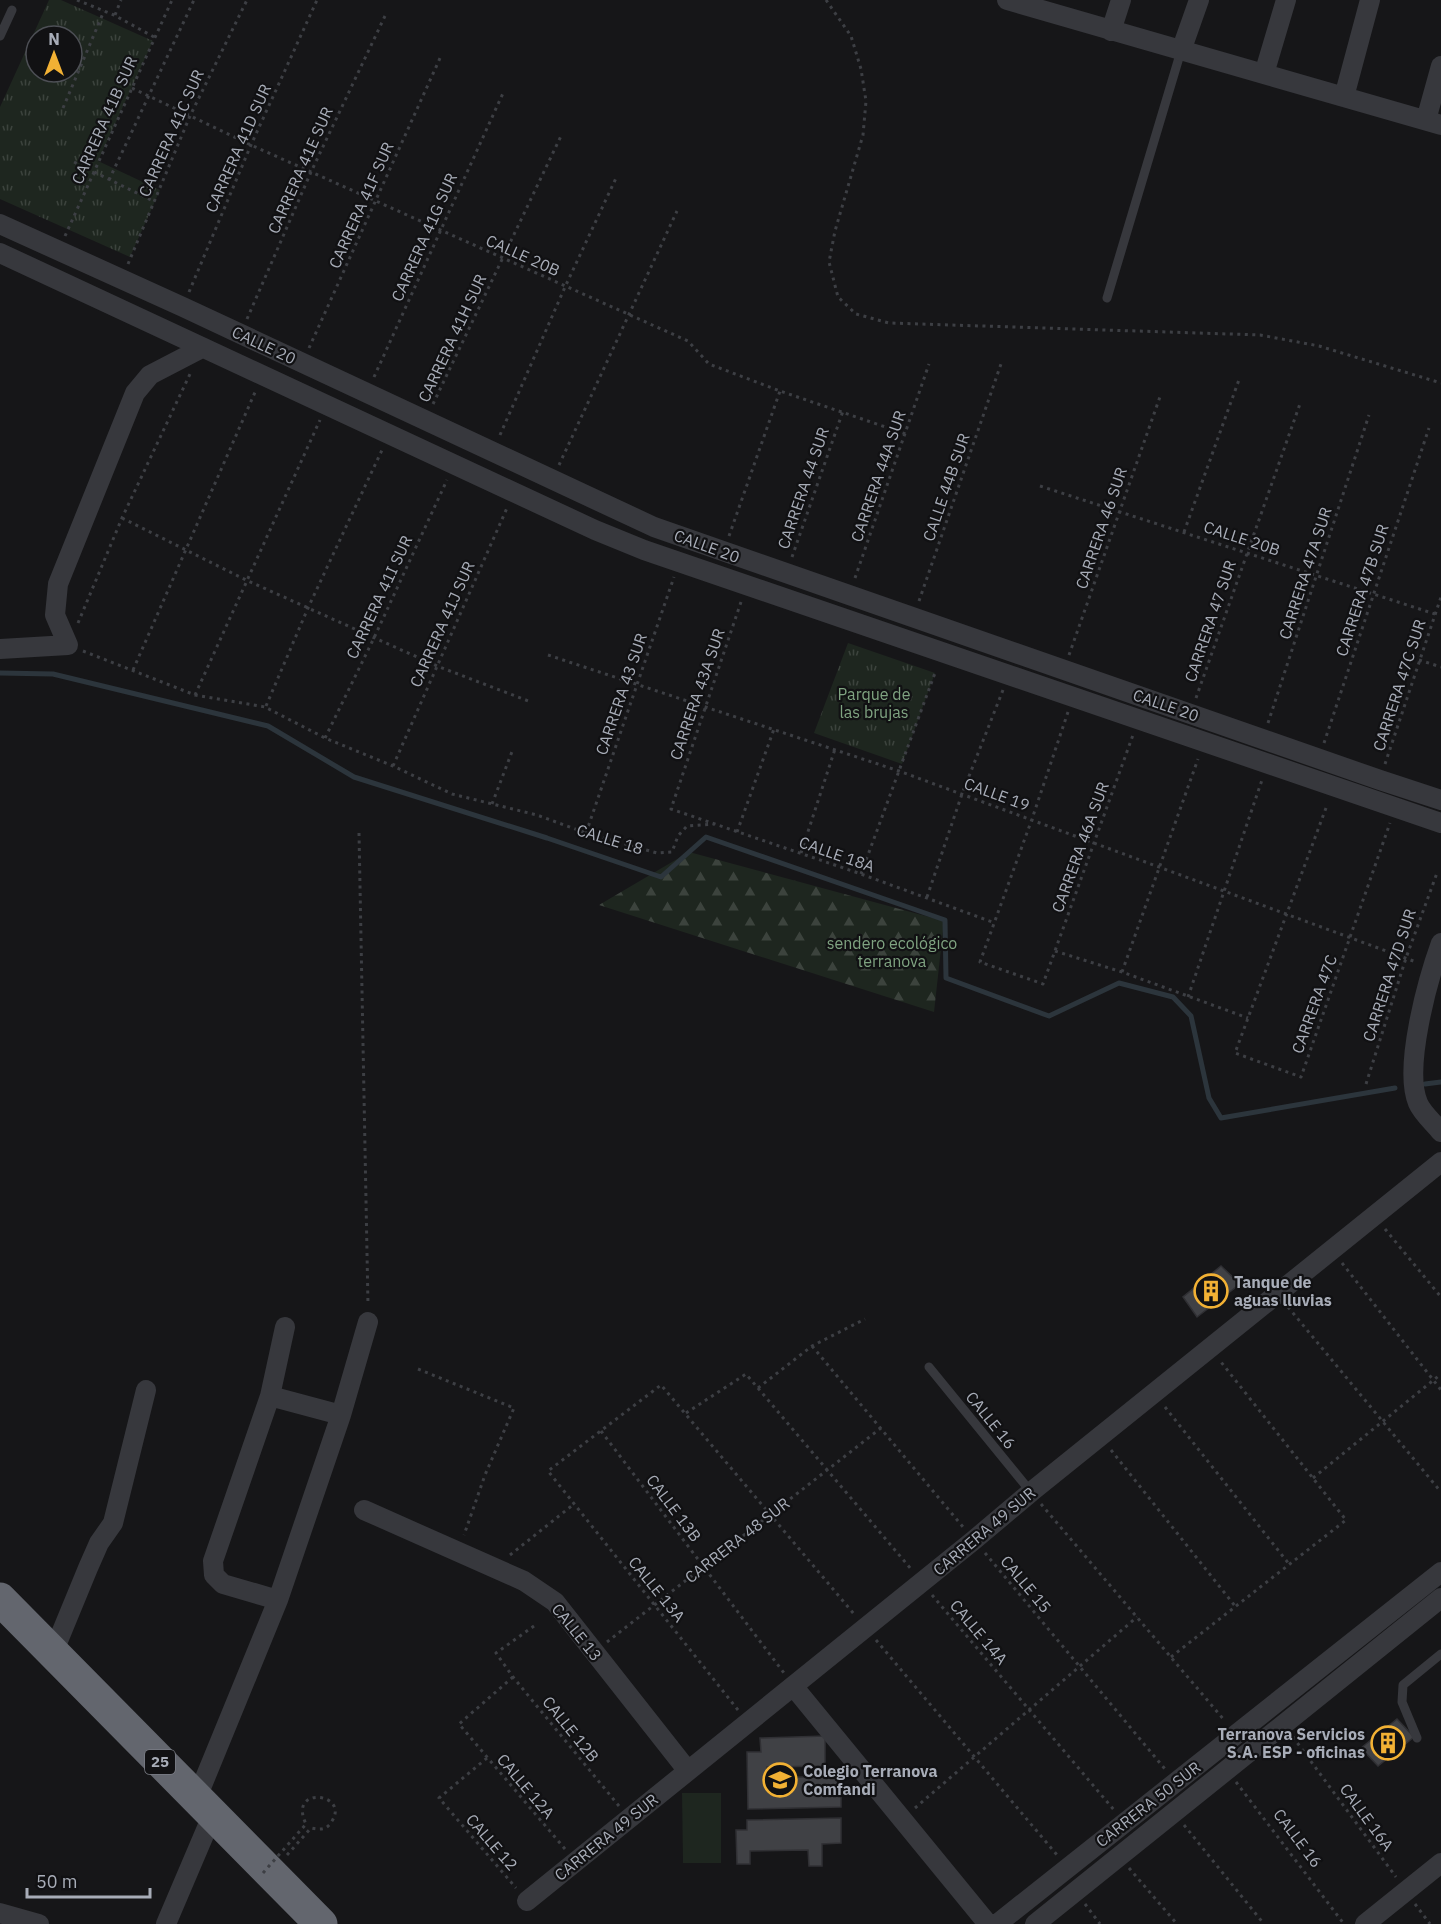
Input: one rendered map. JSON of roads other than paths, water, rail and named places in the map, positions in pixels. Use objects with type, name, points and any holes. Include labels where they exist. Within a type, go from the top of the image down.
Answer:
[{"type":"highway","name":"25","points":[[0,1599],[267,1873],[321,1924]]},
{"type":"street","points":[[1007,0],[1037,4],[1111,31],[1433,122],[1441,66]]},
{"type":"street","points":[[1111,31],[1121,0]]},
{"type":"street","points":[[1181,51],[1199,0]]},
{"type":"street","points":[[1264,74],[1287,0]]},
{"type":"street","points":[[1344,97],[1370,0]]},
{"type":"street","name":"CALLE 20","points":[[0,224],[493,450],[654,527],[1441,800]]},
{"type":"street","name":"CALLE 20","points":[[0,253],[595,530],[678,563],[1441,823]]},
{"type":"street","points":[[0,649],[68,645],[55,615],[58,584],[135,393],[150,375],[202,348]]},
{"type":"street","points":[[1441,943],[1432,968],[1413,1059],[1412,1078],[1418,1104],[1441,1132]]},
{"type":"street","name":"CARRERA 49 SUR","points":[[527,1901],[1441,1162]]},
{"type":"street","points":[[166,1924],[341,1415],[368,1322]]},
{"type":"street","points":[[278,1600],[223,1584],[214,1575],[213,1561],[270,1396],[285,1327]]},
{"type":"street","points":[[53,1653],[99,1543],[113,1523],[146,1390]]},
{"type":"street","points":[[270,1396],[341,1415]]},
{"type":"street","name":"CALLE 13","points":[[364,1510],[524,1581],[555,1602],[688,1771]]},
{"type":"street","name":"CARRERA 50 SUR","points":[[996,1924],[1440,1574]]},
{"type":"street","name":"CARRERA 50 SUR","points":[[1035,1924],[1441,1598]]},
{"type":"street","points":[[794,1686],[988,1924]]},
{"type":"street","points":[[1365,1924],[1441,1863]]},
{"type":"street","points":[[0,1913],[39,1924]]},
{"type":"lane","points":[[0,36],[12,10]]},
{"type":"lane","points":[[1107,298],[1181,51]]},
{"type":"lane","name":"CALLE 16","points":[[929,1367],[1031,1492]]},
{"type":"lane","points":[[1417,1738],[1402,1702],[1403,1684],[1441,1654]]},
{"type":"waterway","points":[[0,673],[53,674],[268,726],[354,777],[661,877],[706,837],[945,920],[946,978],[1049,1016],[1119,983],[1173,997],[1191,1016],[1209,1098],[1221,1118],[1395,1088]]},
{"type":"waterway","points":[[1425,1084],[1441,1082]]},
{"type":"place","name":"Tanque de aguas lluvias","points":[[1211,1291]]},
{"type":"place","name":"Terranova Servicios S.A. ESP - oficinas","points":[[1388,1743]]},
{"type":"place","name":"Colegio Terranova Comfandi","points":[[780,1780]]},
{"type":"park label","name":"Parque de las brujas","points":[[874,703]]},
{"type":"park label","name":"sendero ecológico terranova","points":[[892,952]]}]
